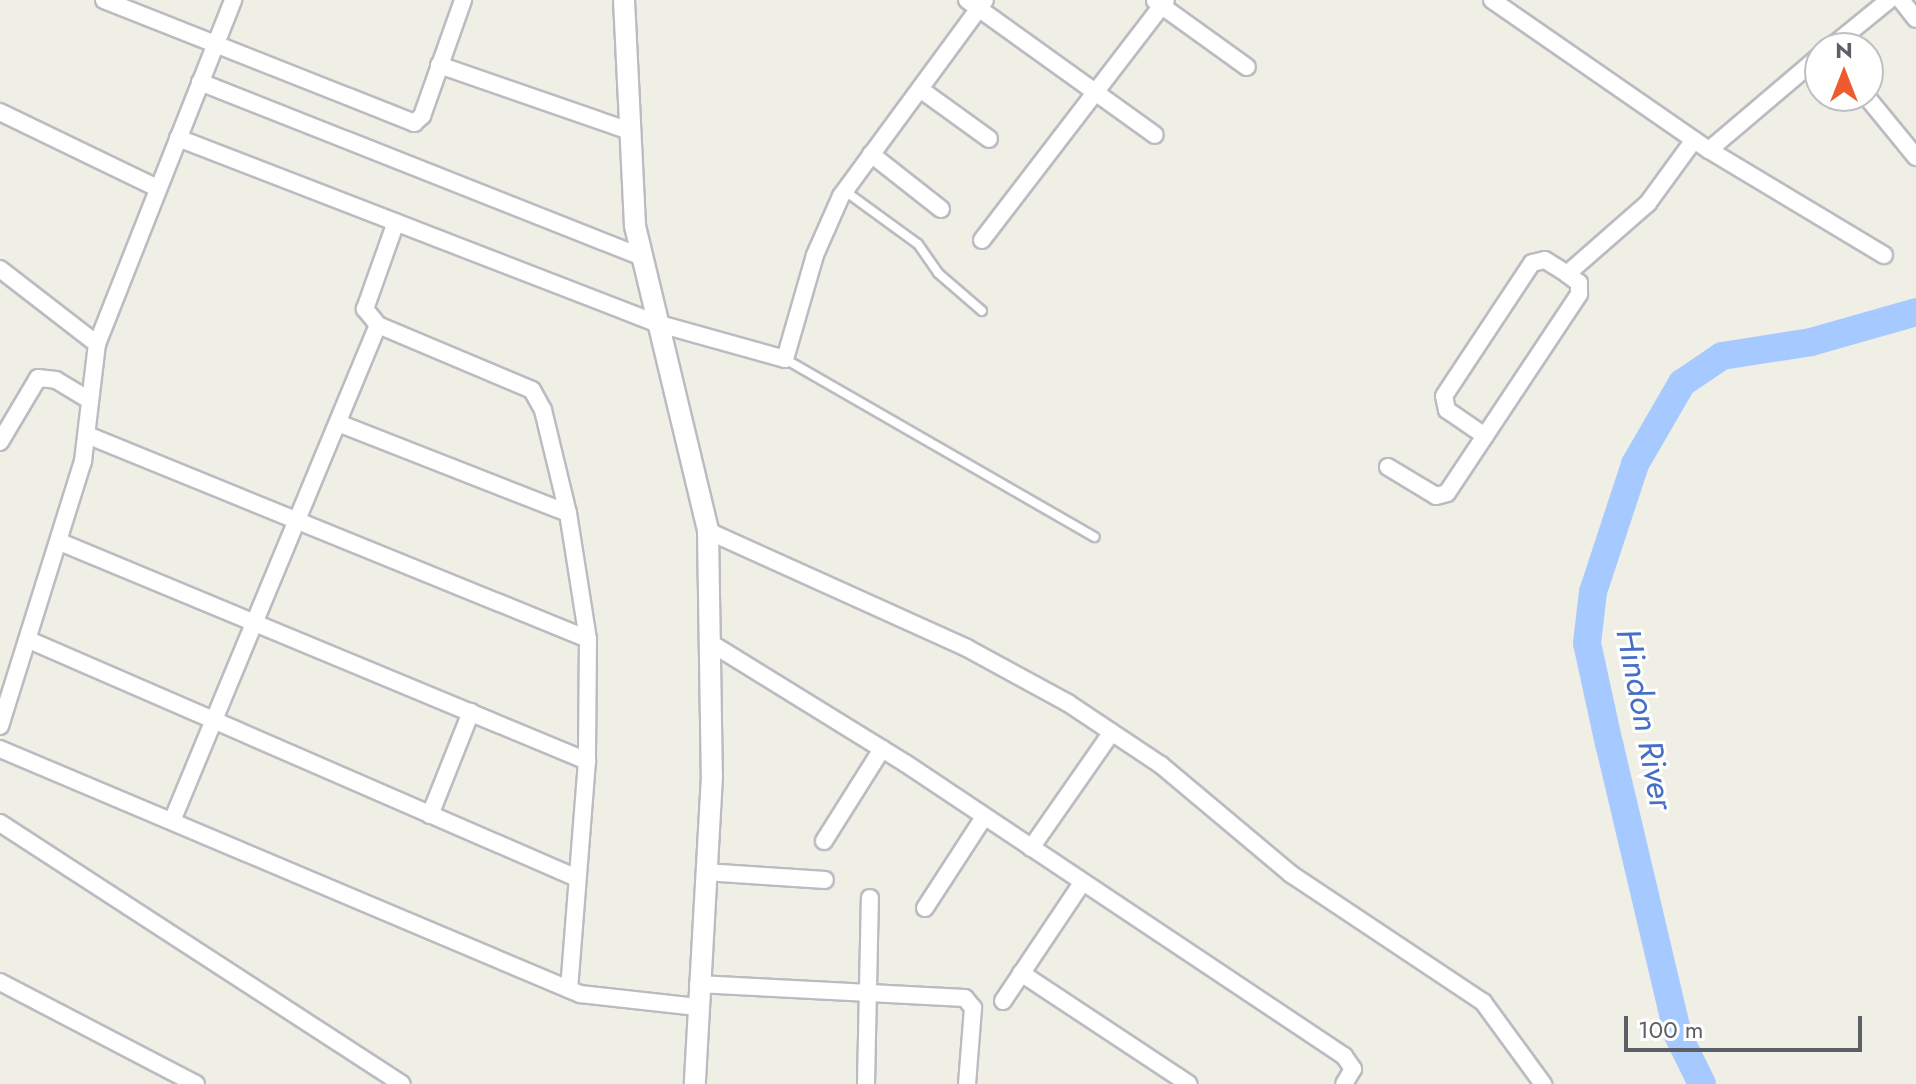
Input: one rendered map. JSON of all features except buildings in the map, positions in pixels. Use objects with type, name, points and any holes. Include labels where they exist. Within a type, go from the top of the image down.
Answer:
[{"type":"street","points":[[104,0],[414,123],[422,116],[463,0]]},
{"type":"street","points":[[0,726],[6,683],[29,640],[60,542],[87,435],[97,344],[233,0]]},
{"type":"street","points":[[623,0],[630,131],[642,257],[708,531],[712,776],[698,984],[695,1084]]},
{"type":"street","points":[[1492,0],[1709,150],[1884,255]]},
{"type":"street","points":[[1850,32],[1889,0]]},
{"type":"street","points":[[1901,0],[1916,19]]},
{"type":"street","points":[[982,240],[1161,2],[1247,67]]},
{"type":"street","points":[[178,138],[656,323],[785,359],[815,255],[844,191],[920,89],[977,3],[1155,135]]},
{"type":"street","points":[[439,65],[630,131]]},
{"type":"street","points":[[1709,150],[1804,70]]},
{"type":"street","points":[[200,82],[642,257]]},
{"type":"street","points":[[920,89],[989,139]]},
{"type":"street","points":[[0,112],[157,188]]},
{"type":"street","points":[[1879,112],[1916,157]]},
{"type":"street","points":[[1567,274],[1648,203],[1694,140]]},
{"type":"street","points":[[871,154],[941,209]]},
{"type":"street","points":[[396,222],[365,309],[378,325],[532,390],[543,410],[568,513],[588,639],[587,761],[569,989]]},
{"type":"street","points":[[1388,467],[1444,496],[1485,436],[1579,294],[1579,283],[1545,260],[1532,263],[1444,396],[1447,410],[1485,436]]},
{"type":"street","points":[[0,269],[97,344]]},
{"type":"street","points":[[172,821],[258,621],[378,325]]},
{"type":"street","points":[[0,442],[38,378],[56,380],[89,400]]},
{"type":"street","points":[[338,423],[568,513]]},
{"type":"street","points":[[87,435],[588,639]]},
{"type":"street","points":[[708,531],[967,648],[1112,732],[1161,765],[1291,874],[1483,1002],[1543,1084]]},
{"type":"street","points":[[60,542],[258,621],[587,761]]},
{"type":"street","points":[[29,640],[214,723],[577,878]]},
{"type":"street","points":[[709,642],[882,749],[1344,1056],[1353,1069],[1344,1084]]},
{"type":"street","points":[[430,815],[471,712]]},
{"type":"street","points":[[1031,848],[1112,732]]},
{"type":"street","points":[[0,749],[569,989],[617,1002],[697,1007]]},
{"type":"street","points":[[824,841],[882,749]]},
{"type":"street","points":[[925,908],[984,817]]},
{"type":"street","points":[[0,823],[402,1084]]},
{"type":"street","points":[[705,872],[825,880]]},
{"type":"street","points":[[1003,1001],[1082,883]]},
{"type":"street","points":[[866,1084],[870,898]]},
{"type":"street","points":[[1021,973],[1189,1084]]},
{"type":"street","points":[[0,982],[196,1084]]},
{"type":"street","points":[[698,984],[870,992],[969,1001],[967,1084]]},
{"type":"lane","points":[[844,191],[918,244],[938,273],[982,311]]},
{"type":"lane","points":[[785,359],[1095,537]]},
{"type":"waterway","name":"Hindon River","points":[[1702,1084],[1678,1035],[1609,744],[1587,643],[1593,592],[1635,464],[1682,383],[1722,356],[1811,342],[1916,312]]}]
